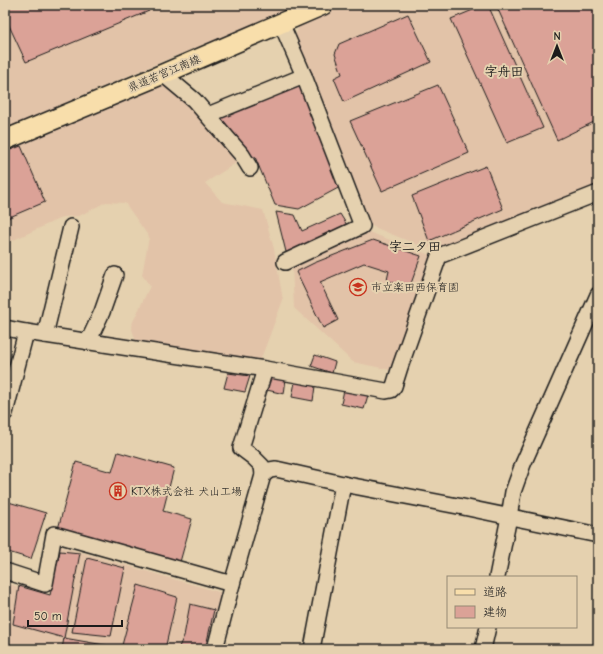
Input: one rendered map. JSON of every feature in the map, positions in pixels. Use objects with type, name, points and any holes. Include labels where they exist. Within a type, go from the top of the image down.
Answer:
[{"type":"main road","name":"県道若宮江南線","points":[[5,140],[323,5]]},
{"type":"street","points":[[281,23],[304,76],[362,226],[285,262]]},
{"type":"street","points":[[163,74],[194,100],[208,115],[242,155],[250,168]]},
{"type":"street","points":[[208,115],[304,76]]},
{"type":"street","points":[[5,328],[265,369],[386,391],[391,390],[394,386],[439,256],[598,193]]},
{"type":"street","points":[[45,335],[71,227]]},
{"type":"street","points":[[88,342],[102,312],[116,275]]},
{"type":"street","points":[[497,576],[509,517],[512,492],[598,295]]},
{"type":"street","points":[[5,413],[26,332]]},
{"type":"street","points":[[215,649],[263,475],[262,466],[242,448],[265,369]]},
{"type":"street","points":[[263,475],[270,470],[276,469],[343,484],[598,535]]},
{"type":"street","points":[[312,649],[343,484]]},
{"type":"street","points":[[5,571],[45,584],[54,534],[232,584]]},
{"type":"street","points":[[483,649],[488,628]]},
{"type":"shaded area","points":[[5,5],[299,5],[5,129]]},
{"type":"shaded area","points":[[347,5],[598,5],[598,189],[437,248],[423,247],[369,225],[295,36],[300,24]]},
{"type":"shaded area","points":[[166,80],[239,161],[205,183],[222,202],[263,210],[274,249],[283,300],[260,361],[137,345],[131,326],[150,286],[142,275],[149,237],[125,203],[106,202],[79,216],[63,217],[5,244],[5,150]]},
{"type":"shaded area","name":"市立楽田西保育園","points":[[366,231],[433,256],[391,370],[353,362],[294,308],[292,266]]},
{"type":"shaded area","points":[[52,544],[222,593],[209,649],[5,649],[5,583],[50,595]]},
{"type":"building","points":[[5,5],[146,5],[149,11],[26,62],[5,17]]},
{"type":"building","points":[[488,5],[543,128],[507,143],[451,19]]},
{"type":"building","points":[[496,5],[598,5],[598,120],[557,140]]},
{"type":"building","points":[[408,14],[431,62],[344,102],[334,78],[342,74],[335,54],[339,44]]},
{"type":"building","points":[[301,84],[342,186],[299,209],[275,205],[255,157],[250,157],[221,118]]},
{"type":"building","points":[[438,85],[469,153],[382,191],[350,121]]},
{"type":"building","points":[[21,146],[45,202],[5,219],[5,152]]},
{"type":"building","points":[[486,166],[503,209],[429,241],[412,196]]},
{"type":"building","points":[[276,212],[295,215],[302,231],[340,214],[350,230],[287,256]]},
{"type":"building","points":[[373,240],[421,256],[409,289],[387,280],[389,271],[364,263],[320,282],[338,320],[323,328],[296,272],[314,263]]},
{"type":"building","points":[[315,355],[335,362],[332,373],[311,366]]},
{"type":"building","points":[[228,373],[250,376],[245,392],[224,388]]},
{"type":"building","points":[[269,377],[286,379],[284,394],[267,390]]},
{"type":"building","points":[[295,382],[315,386],[313,401],[292,397]]},
{"type":"building","points":[[344,390],[368,395],[364,409],[341,404]]},
{"type":"building","name":"KTX株式会社 犬山工場","points":[[118,452],[174,468],[163,511],[192,519],[180,562],[58,529],[76,462],[112,472]]},
{"type":"building","points":[[5,501],[46,513],[31,559],[5,551]]},
{"type":"building","points":[[60,551],[80,553],[64,638],[13,624],[19,586],[50,595]]},
{"type":"building","points":[[87,558],[125,568],[111,636],[72,632]]},
{"type":"building","points":[[138,585],[177,597],[165,649],[121,649]]},
{"type":"building","points":[[190,604],[214,610],[204,649],[178,649],[184,636]]},
{"type":"building","points":[[64,638],[110,646],[110,649],[62,649]]},
{"type":"place","name":"市立楽田西保育園","points":[[358,287]]},
{"type":"place","name":"KTX株式会社 犬山工場","points":[[118,491]]},
{"type":"district","name":"字舟田","points":[[504,71]]},
{"type":"district","name":"字二タ田","points":[[415,246]]}]
